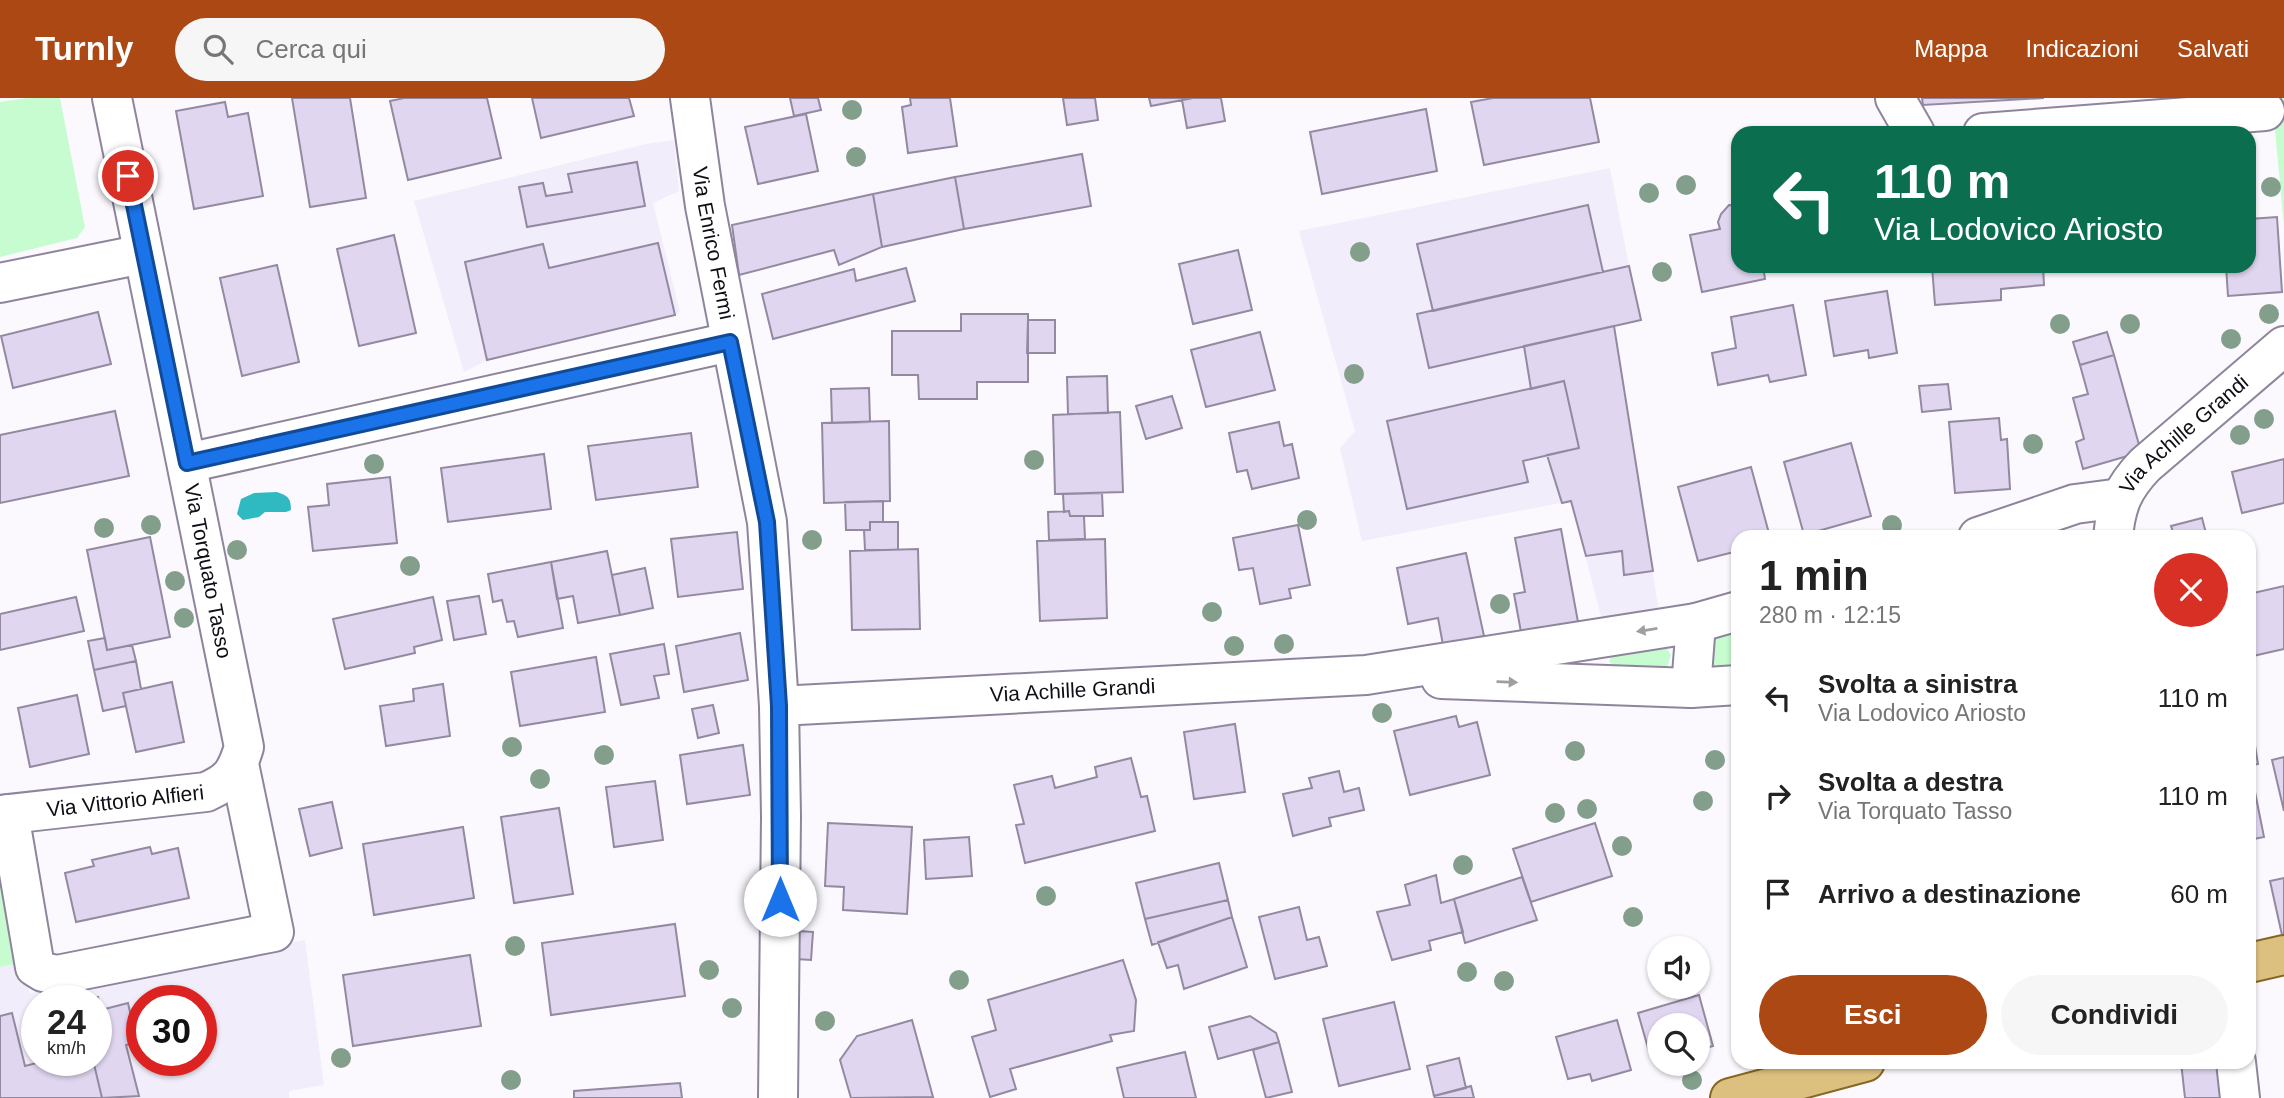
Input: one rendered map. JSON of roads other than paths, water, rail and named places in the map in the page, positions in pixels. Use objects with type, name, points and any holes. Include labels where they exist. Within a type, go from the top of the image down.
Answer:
[{"type":"main road","points":[[2256,961],[2284,955]]},
{"type":"main road","points":[[1730,1098],[1839,1069]]},
{"type":"street","name":"Via Torquato Tasso","points":[[5,815],[35,967],[43,972],[57,975],[274,932],[239,764],[244,747],[112,98]]},
{"type":"street","name":"Via Enrico Fermi","points":[[690,98],[705,206],[767,522],[779,706],[781,830],[778,1098]]},
{"type":"street","points":[[1895,98],[1911,126]]},
{"type":"street","points":[[2073,126],[2265,111]]},
{"type":"street","points":[[0,283],[143,254]]},
{"type":"street","points":[[187,463],[730,342]]},
{"type":"street","name":"Via Achille Grandi","points":[[2026,527],[2075,504],[2120,498],[2131,479],[2145,465],[2284,346]]},
{"type":"street","points":[[2114,530],[2120,498]]},
{"type":"street","name":"Via Achille Grandi","points":[[779,706],[1366,675],[1696,623],[1731,613]]},
{"type":"street","points":[[1690,688],[1696,623]]},
{"type":"street","name":"Via Achille Grandi","points":[[1366,675],[1510,683],[1690,688],[1731,685]]},
{"type":"street","name":"Via Vittorio Alfieri","points":[[5,815],[206,792],[224,784],[239,764]]},
{"type":"street","points":[[2237,1069],[2240,1098]]},
{"type":"water","points":[[277,492],[288,498],[291,510],[265,512],[259,517],[243,520],[237,514],[241,499],[254,493]]}]
